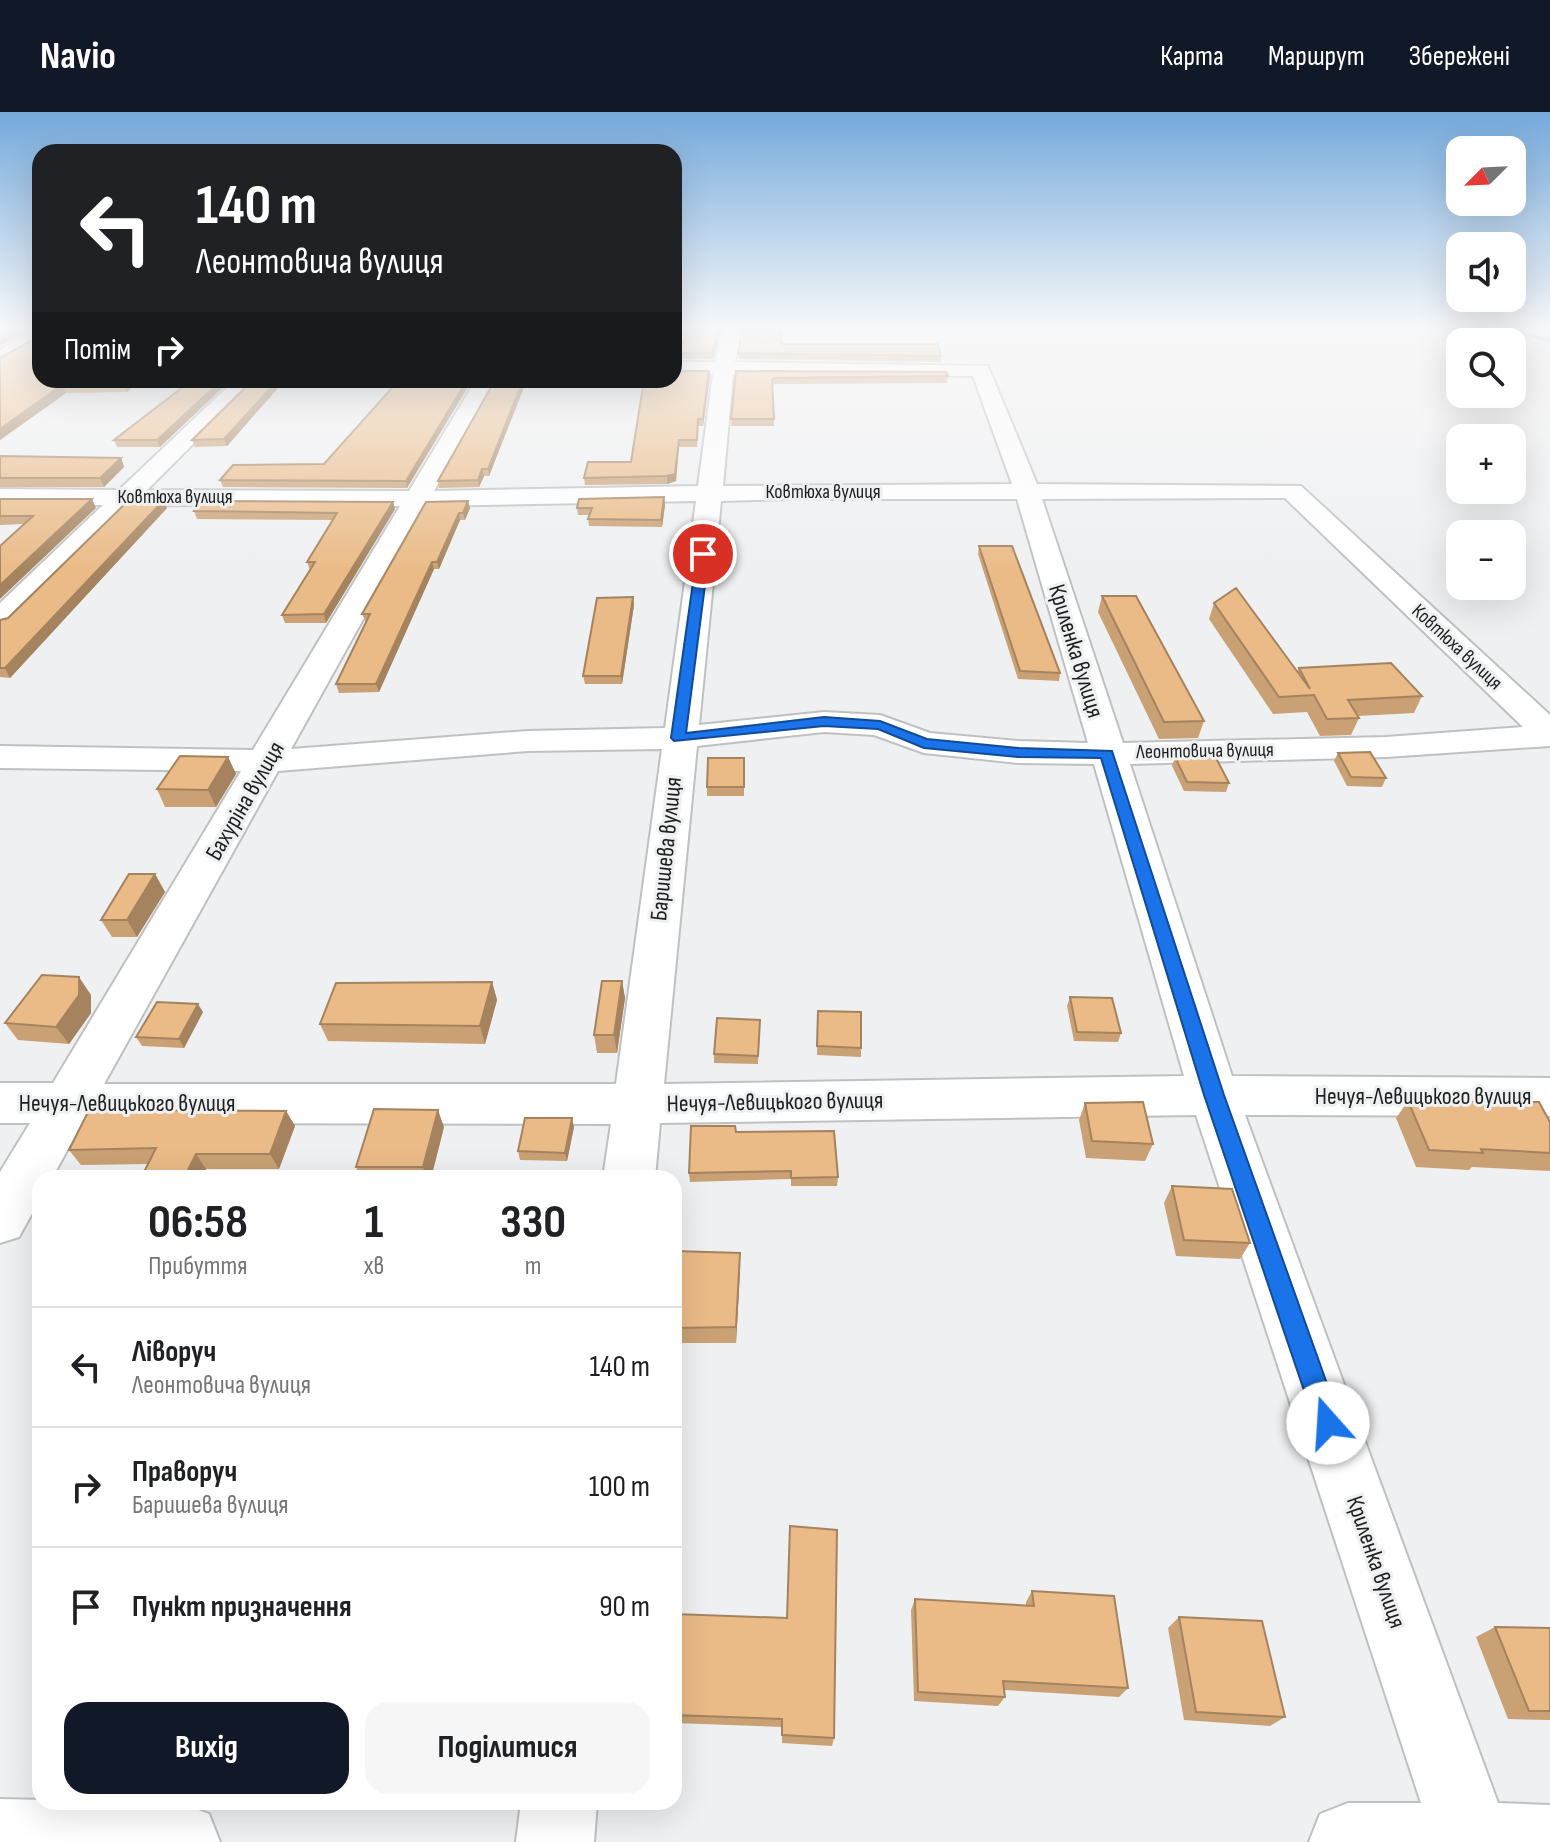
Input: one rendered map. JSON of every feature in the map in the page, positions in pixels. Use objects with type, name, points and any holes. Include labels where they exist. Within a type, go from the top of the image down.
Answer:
[{"type":"street","points":[[0,619],[215,411]]},
{"type":"street","name":"Бахуріна вулиця","points":[[0,1220],[468,411]]},
{"type":"street","name":"Баришева вулиця","points":[[630,1170],[720,411]]},
{"type":"street","name":"Криленка вулиця","points":[[997,411],[1028,493],[1214,1095],[1497,1842]]},
{"type":"street","name":"Ковтюха вулиця","points":[[0,497],[418,499],[711,492],[1292,491],[1550,735]]},
{"type":"street","name":"Леонтовича вулиця","points":[[0,757],[268,761],[528,741],[679,738],[824,722],[880,725],[924,743],[1019,752],[1107,754],[1386,747],[1550,735]]},
{"type":"street","name":"Нечуя-Левицького вулиця","points":[[0,1103],[638,1104],[1214,1095],[1550,1097]]},
{"type":"street","points":[[555,1842],[558,1810]]},
{"type":"street","points":[[0,1838],[181,1842]]},
{"type":"street","points":[[1348,1842],[1497,1842]]},
{"type":"building","points":[[0,411],[26,411],[0,429]]},
{"type":"building","points":[[152,411],[189,411],[157,440],[114,440]]},
{"type":"building","points":[[222,411],[250,411],[224,439],[192,440]]},
{"type":"building","points":[[372,411],[448,411],[406,481],[220,480],[233,465],[324,464]]},
{"type":"building","points":[[478,411],[511,411],[488,469],[482,469],[478,480],[438,481]]},
{"type":"building","points":[[639,411],[704,411],[703,419],[698,419],[697,440],[679,440],[675,474],[584,478],[588,462],[631,462]]},
{"type":"building","points":[[732,411],[774,411],[774,419],[731,419]]},
{"type":"building","points":[[0,456],[121,458],[100,478],[0,478]]},
{"type":"building","points":[[664,497],[661,520],[588,519],[592,508],[577,508],[579,499]]},
{"type":"building","points":[[0,499],[92,499],[0,585],[0,546],[33,516],[0,516]]},
{"type":"building","points":[[130,499],[164,500],[5,668],[0,668],[0,620],[8,618]]},
{"type":"building","points":[[202,501],[393,502],[324,614],[282,615],[315,562],[307,562],[337,513],[194,511]]},
{"type":"building","points":[[468,501],[463,513],[459,513],[437,562],[432,562],[376,684],[336,684],[370,614],[362,614],[426,502]]},
{"type":"building","points":[[979,546],[1012,546],[1060,673],[1020,671]]},
{"type":"building","points":[[1236,588],[1310,689],[1299,668],[1391,663],[1422,696],[1348,700],[1359,718],[1327,719],[1314,695],[1279,697],[1214,603]]},
{"type":"building","points":[[1102,596],[1136,596],[1204,721],[1164,722]]},
{"type":"building","points":[[633,597],[621,676],[583,676],[597,598]]},
{"type":"building","points":[[1370,752],[1386,778],[1351,777],[1338,753]]},
{"type":"building","points":[[180,756],[228,757],[208,790],[157,789]]},
{"type":"building","points":[[1215,756],[1229,783],[1187,782],[1175,757]]},
{"type":"building","points":[[708,758],[744,758],[744,787],[707,787]]},
{"type":"building","points":[[129,874],[155,874],[127,920],[101,920]]},
{"type":"building","points":[[42,975],[79,977],[79,995],[56,1027],[5,1023]]},
{"type":"building","points":[[602,981],[622,981],[614,1035],[594,1035]]},
{"type":"building","points":[[492,982],[480,1026],[320,1024],[336,983]]},
{"type":"building","points":[[1070,997],[1112,998],[1121,1033],[1077,1032]]},
{"type":"building","points":[[157,1002],[198,1004],[179,1039],[136,1037]]},
{"type":"building","points":[[818,1011],[861,1012],[861,1048],[817,1046]]},
{"type":"building","points":[[717,1018],[760,1020],[758,1056],[714,1054]]},
{"type":"building","points":[[1408,1101],[1539,1102],[1550,1122],[1550,1153],[1429,1150]]},
{"type":"building","points":[[1143,1102],[1153,1144],[1092,1141],[1085,1103]]},
{"type":"building","points":[[374,1109],[438,1110],[423,1167],[356,1167]]},
{"type":"building","points":[[89,1110],[286,1111],[270,1154],[196,1154],[188,1170],[145,1170],[156,1148],[69,1150]]},
{"type":"building","points":[[525,1118],[572,1118],[565,1153],[518,1151]]},
{"type":"building","points":[[691,1126],[735,1126],[736,1132],[834,1131],[838,1177],[791,1178],[791,1171],[689,1173]]},
{"type":"building","points":[[1172,1186],[1232,1189],[1250,1243],[1184,1240]]},
{"type":"building","points":[[682,1251],[740,1253],[736,1327],[682,1328]]},
{"type":"building","points":[[790,1526],[837,1530],[834,1738],[782,1735],[782,1719],[682,1715],[682,1614],[787,1618]]},
{"type":"building","points":[[1032,1591],[1114,1596],[1128,1688],[1003,1681],[1005,1697],[918,1692],[915,1599],[1034,1606]]},
{"type":"building","points":[[1179,1617],[1262,1621],[1285,1717],[1196,1712]]},
{"type":"building","points":[[1495,1627],[1550,1628],[1550,1711],[1529,1711]]},
{"type":"route","points":[[703,554],[679,738],[824,722],[880,725],[924,743],[1019,752],[1107,754],[1214,1095],[1328,1423]]}]
